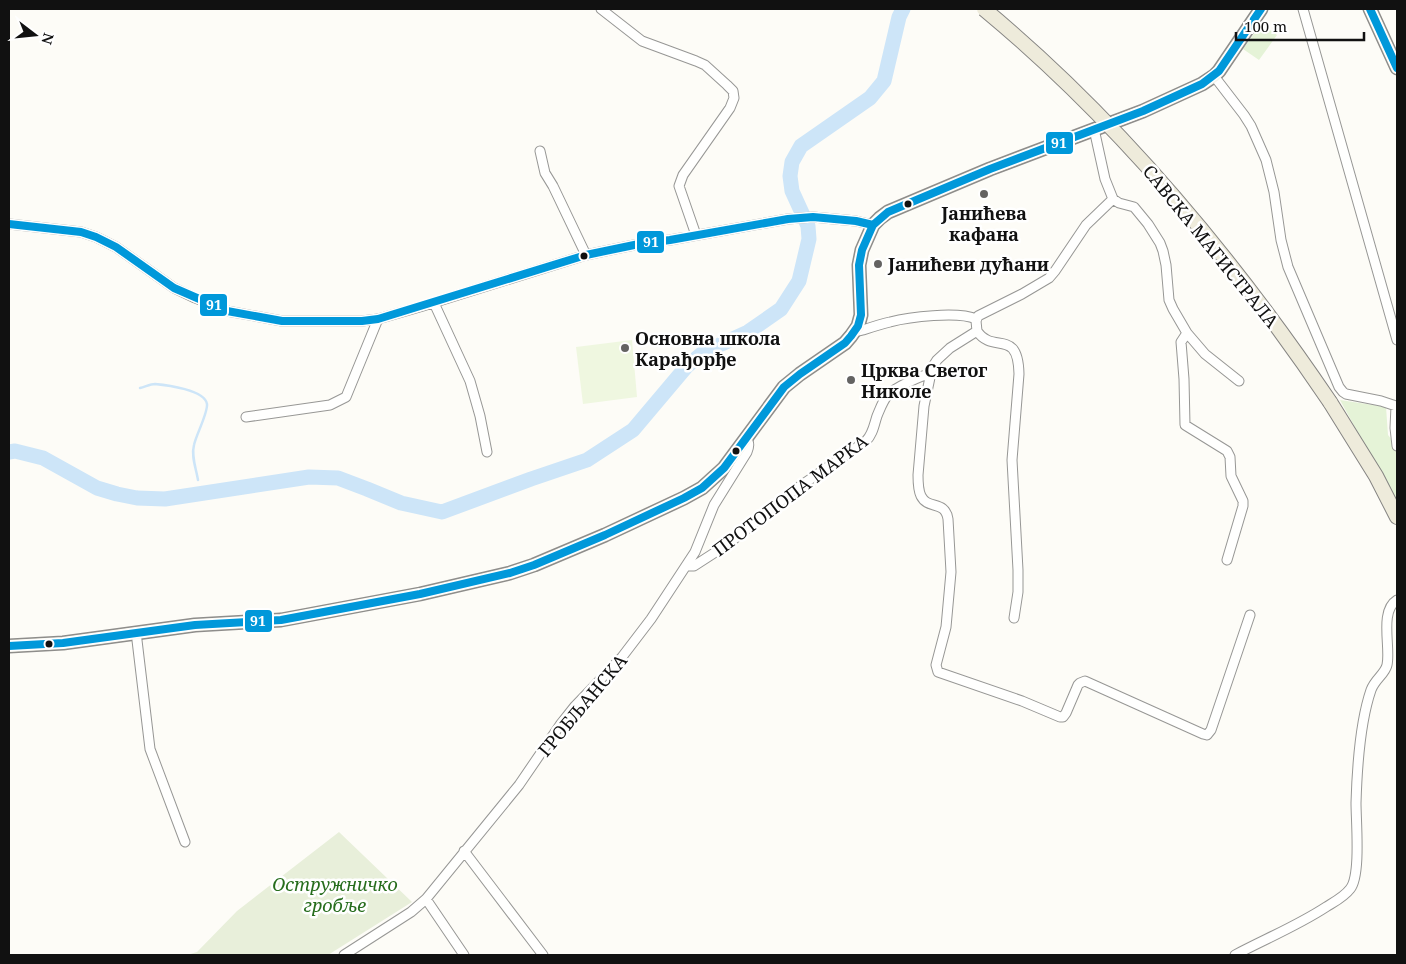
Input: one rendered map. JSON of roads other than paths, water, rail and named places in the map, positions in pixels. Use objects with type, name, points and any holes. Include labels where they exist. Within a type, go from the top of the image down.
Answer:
[{"type":"main road","name":"САВСКА МАГИСТРАЛА","points":[[984,9],[1068,85],[1117,134],[1215,245],[1293,347],[1330,402],[1376,476],[1397,517]]},
{"type":"street","points":[[601,9],[642,41],[705,65],[733,91],[734,98],[730,108],[684,175],[679,186],[696,235]]},
{"type":"street","points":[[9,646],[63,643],[194,624],[281,620],[420,594],[534,565],[605,535],[695,492],[724,468],[784,387],[845,343],[856,329],[861,315],[860,265],[862,250],[873,225],[880,218],[888,212],[1143,110],[1202,84],[1214,76],[1228,59],[1261,9]]},
{"type":"street","points":[[1304,9],[1397,340]]},
{"type":"street","points":[[1370,9],[1397,68]]},
{"type":"street","points":[[1214,76],[1244,115],[1255,134],[1266,160],[1288,267],[1339,387],[1346,394],[1396,406],[1394,428],[1397,446]]},
{"type":"street","points":[[1094,129],[1105,179],[1113,199],[1119,203],[1134,207],[1160,243],[1166,265],[1170,304],[1187,332],[1205,354],[1239,382]]},
{"type":"street","points":[[540,152],[545,173],[586,255]]},
{"type":"street","points":[[976,318],[1052,276],[1086,225],[1113,199]]},
{"type":"street","points":[[9,224],[88,234],[116,248],[174,288],[195,298],[227,311],[282,321],[362,321],[378,319],[586,255],[639,244],[788,219],[814,217],[842,219],[873,225]]},
{"type":"street","points":[[434,303],[470,380],[487,452]]},
{"type":"street","points":[[856,329],[863,330],[900,320],[939,316],[967,316],[976,318]]},
{"type":"street","points":[[976,318],[977,331],[980,336],[986,340],[1010,346],[1017,354],[1019,361],[1012,460],[1018,570],[1018,592],[1014,618]]},
{"type":"street","points":[[246,417],[330,405],[346,397],[378,319]]},
{"type":"street","points":[[977,331],[942,355],[935,363],[930,374],[922,422],[918,483],[923,498],[930,504],[942,508],[947,514],[951,572],[946,627],[936,665],[937,669],[941,673],[1022,701],[1060,718],[1066,713],[1078,685],[1085,681],[1207,735],[1211,730],[1250,615]]},
{"type":"street","points":[[1187,332],[1181,342],[1185,425],[1227,451],[1231,459],[1231,476],[1243,501],[1227,560]]},
{"type":"street","name":"ПРОТОПОПА МАРКА","points":[[687,565],[694,566],[700,563],[728,544],[793,491],[866,441],[872,433],[881,406],[888,395],[895,389],[930,374]]},
{"type":"street","name":"ГРОБЉАНСКА","points":[[344,955],[411,912],[426,899],[519,785],[575,706],[622,657],[658,608],[699,544],[714,504],[747,452],[749,441],[746,438]]},
{"type":"street","points":[[1235,955],[1310,917],[1345,895],[1352,888],[1357,860],[1356,787],[1363,726],[1373,684],[1388,665],[1388,618],[1394,602],[1397,600]]},
{"type":"street","points":[[136,632],[150,749],[185,842]]},
{"type":"street","points":[[464,851],[543,955]]},
{"type":"street","points":[[426,899],[464,955]]},
{"type":"waterway","points":[[9,452],[15,451],[43,458],[97,488],[137,498],[165,499],[309,477],[338,478],[401,503],[442,512],[587,460],[633,430],[687,366],[704,352],[748,332],[781,309],[799,281],[809,239],[808,226],[792,191],[790,176],[792,162],[801,146],[870,98],[884,81],[899,17],[903,9]]},
{"type":"waterway","points":[[140,388],[153,384],[168,386],[185,389],[205,399],[207,408],[193,449],[198,480]]},
{"type":"place","name":"Јанићева кафана","points":[[984,194]]},
{"type":"place","name":"Јанићеви дућани","points":[[878,264]]},
{"type":"place","name":"Основна школа Карађорђе","points":[[625,348]]},
{"type":"place","name":"Црква Светог Николе","points":[[851,380]]},
{"type":"park label","name":"Остружничко гробље","points":[[335,894]]}]
